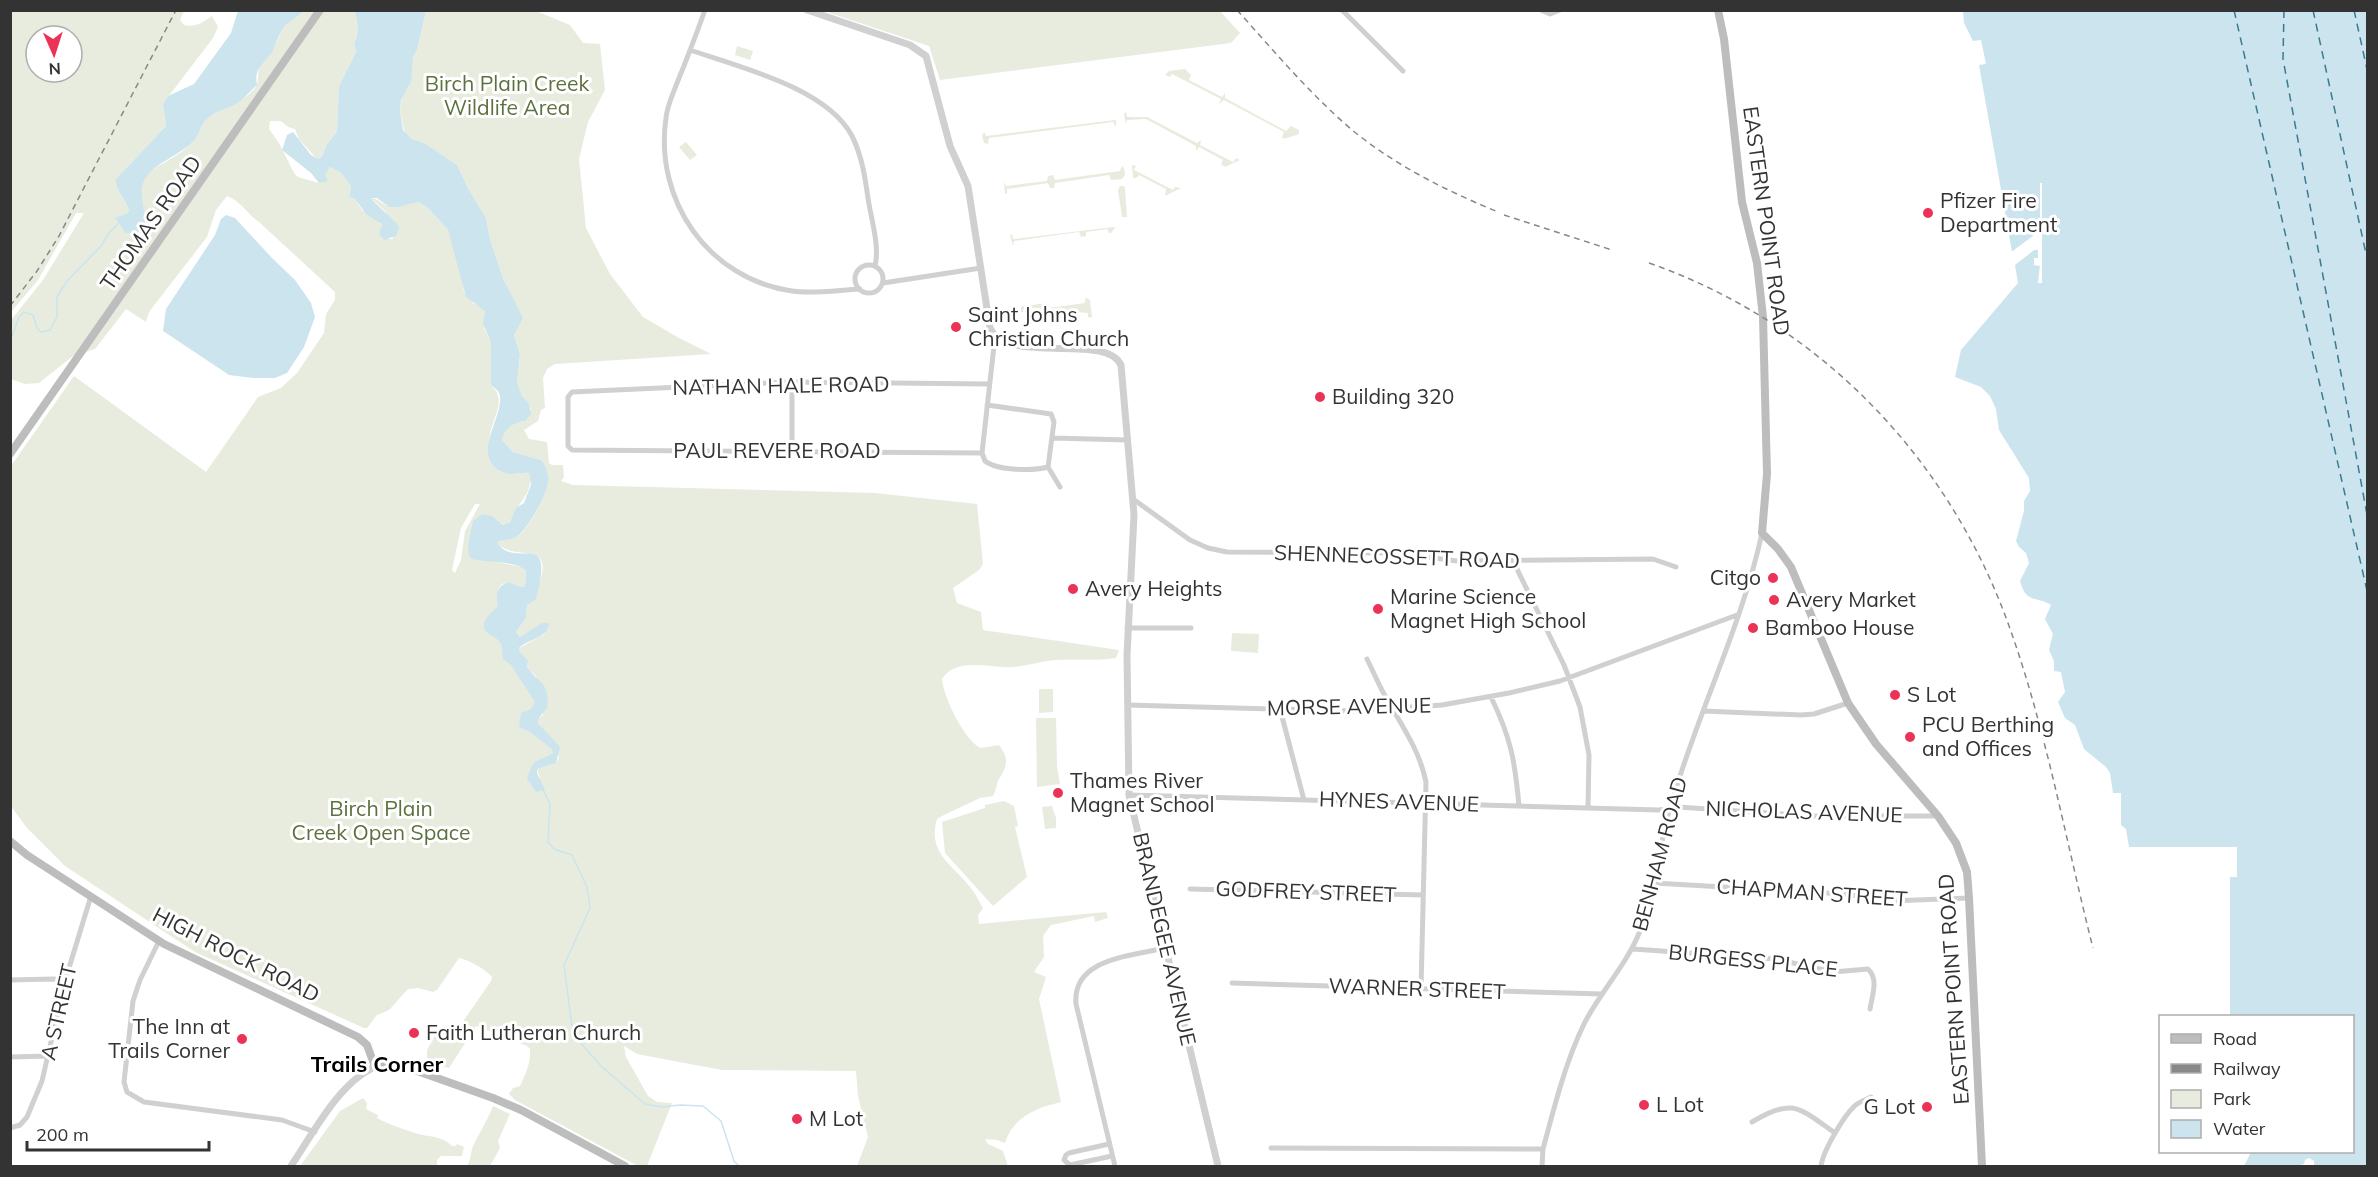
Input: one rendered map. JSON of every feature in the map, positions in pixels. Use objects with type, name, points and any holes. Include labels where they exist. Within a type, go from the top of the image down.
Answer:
[{"type":"main road","name":"THOMAS ROAD","points":[[10,454],[320,10]]},
{"type":"main road","name":"EASTERN POINT ROAD","points":[[1718,10],[1724,39],[1742,202],[1757,263],[1763,317],[1767,474],[1762,533],[1791,567],[1848,703],[1876,744],[1938,816],[1961,852],[1967,872],[1969,898],[1982,1167]]},
{"type":"main road","name":"HIGH ROCK ROAD","points":[[10,841],[27,855],[159,941],[358,1037],[367,1045],[375,1067]]},
{"type":"main road","points":[[375,1067],[390,1065],[406,1067],[493,1098],[521,1110],[625,1167]]},
{"type":"street","points":[[705,10],[670,104],[665,131],[668,180],[674,198],[688,224],[718,259],[753,279],[791,291],[814,292],[860,289],[874,292],[883,283],[981,268]]},
{"type":"street","points":[[807,10],[910,45],[926,56],[950,146],[968,186],[990,328],[995,338],[982,453],[985,461],[993,466],[1031,470],[1048,467]]},
{"type":"street","points":[[1342,10],[1402,71]]},
{"type":"street","points":[[1542,11],[1550,14],[1560,10]]},
{"type":"street","points":[[690,50],[805,93],[833,111],[852,136],[863,164],[876,251],[875,266]]},
{"type":"street","points":[[843,290],[855,281],[859,269],[867,265],[875,266],[882,272],[883,283]]},
{"type":"street","points":[[855,281],[860,289]]},
{"type":"street","points":[[995,338],[1019,345],[1103,352],[1115,357],[1123,371],[1133,497]]},
{"type":"street","points":[[792,382],[792,450]]},
{"type":"street","name":"NATHAN HALE ROAD","points":[[572,450],[568,446],[568,397],[572,392],[792,382],[989,384]]},
{"type":"street","points":[[987,405],[1051,414],[1054,422],[1048,467],[1060,487]]},
{"type":"street","points":[[1052,438],[1128,440]]},
{"type":"street","name":"PAUL REVERE ROAD","points":[[572,450],[982,453]]},
{"type":"street","name":"SHENNECOSSETT ROAD","points":[[1133,497],[1190,540],[1220,551],[1395,553],[1447,561],[1653,559],[1676,567]]},
{"type":"street","name":"BRANDEGEE AVENUE","points":[[1133,497],[1134,515],[1127,628],[1130,795],[1218,1167]]},
{"type":"street","name":"BENHAM ROAD","points":[[1542,1167],[1543,1149],[1584,1023],[1633,949],[1650,903],[1669,809],[1753,569],[1762,533]]},
{"type":"street","points":[[1513,561],[1569,678],[1585,728],[1589,754],[1588,808]]},
{"type":"street","name":"MORSE AVENUE","points":[[1127,705],[1393,710],[1442,705],[1491,697],[1569,678],[1737,615]]},
{"type":"street","points":[[1127,628],[1191,628]]},
{"type":"street","points":[[1367,659],[1423,766],[1427,804],[1421,989]]},
{"type":"street","points":[[1491,697],[1505,726],[1514,756],[1519,806]]},
{"type":"street","points":[[1703,711],[1802,715],[1814,714],[1848,703]]},
{"type":"street","points":[[1280,709],[1304,800]]},
{"type":"street","name":"HYNES AVENUE","points":[[1130,795],[1669,809]]},
{"type":"street","name":"NICHOLAS AVENUE","points":[[1669,809],[1736,810],[1813,816],[1938,816]]},
{"type":"street","name":"CHAPMAN STREET","points":[[1654,883],[1845,894],[1890,901],[1969,898]]},
{"type":"street","name":"GODFREY STREET","points":[[1190,889],[1423,895]]},
{"type":"street","name":"A STREET","points":[[10,1128],[20,1125],[27,1117],[35,1099],[49,1056],[65,981],[91,896]]},
{"type":"street","points":[[159,941],[140,980],[133,1001],[124,1082],[127,1092],[144,1102],[282,1120],[315,1132]]},
{"type":"street","points":[[1115,1167],[1076,1005],[1077,988],[1083,976],[1096,966],[1165,948]]},
{"type":"street","name":"BURGESS PLACE","points":[[1633,949],[1775,959],[1833,972],[1868,969],[1874,980],[1870,1009]]},
{"type":"street","points":[[10,980],[65,981]]},
{"type":"street","name":"WARNER STREET","points":[[1232,983],[1602,994]]},
{"type":"street","points":[[10,1057],[49,1056]]},
{"type":"street","points":[[291,1167],[350,1084],[357,1077],[375,1067]]},
{"type":"street","points":[[1821,1167],[1823,1155],[1835,1133],[1857,1104],[1871,1097]]},
{"type":"street","points":[[1752,1122],[1771,1111],[1788,1106],[1804,1111],[1835,1133]]},
{"type":"street","points":[[1109,1144],[1069,1153],[1065,1155],[1064,1160],[1070,1165],[1112,1156]]},
{"type":"street","points":[[1271,1148],[1543,1149]]},
{"type":"green space","points":[[10,11],[184,11],[180,20],[188,26],[199,24],[212,16],[218,27],[213,38],[163,106],[166,126],[118,177],[117,187],[129,211],[119,221],[125,231],[132,233],[145,215],[141,199],[142,186],[146,177],[194,141],[208,118],[242,99],[254,89],[258,82],[262,61],[272,51],[287,24],[303,11],[354,11],[357,27],[354,43],[356,52],[339,86],[337,132],[327,144],[322,156],[317,159],[299,139],[295,129],[281,121],[270,121],[269,129],[298,177],[319,183],[330,167],[341,173],[351,186],[349,194],[362,210],[381,223],[380,231],[389,239],[393,239],[386,212],[371,198],[392,207],[418,202],[427,207],[448,230],[460,268],[464,292],[474,304],[483,307],[485,311],[484,328],[491,342],[491,385],[497,393],[499,402],[489,440],[490,451],[501,470],[511,474],[529,473],[530,483],[526,495],[509,522],[504,525],[495,519],[482,559],[521,567],[526,571],[525,586],[521,587],[508,582],[502,584],[498,590],[509,637],[539,693],[533,719],[556,751],[531,771],[540,778],[537,769],[556,763],[559,757],[550,737],[538,723],[539,718],[543,715],[536,676],[528,667],[519,648],[545,634],[539,626],[520,637],[516,632],[526,618],[527,605],[536,594],[543,568],[541,560],[536,556],[503,548],[497,542],[515,538],[526,528],[548,483],[541,460],[513,452],[502,440],[509,427],[523,422],[531,409],[522,396],[517,382],[520,357],[514,335],[521,315],[503,278],[490,239],[486,218],[457,165],[426,144],[405,134],[400,112],[402,97],[409,86],[413,57],[417,50],[426,11],[536,11],[570,25],[583,43],[600,44],[605,90],[588,122],[579,159],[586,228],[610,274],[643,317],[711,354],[555,364],[547,369],[543,378],[545,408],[541,410],[538,421],[524,430],[529,439],[547,442],[549,463],[563,465],[564,477],[561,481],[573,485],[875,493],[977,504],[983,564],[979,570],[953,588],[957,603],[981,612],[983,630],[1119,650],[1116,658],[1108,659],[1055,660],[1013,667],[965,666],[948,672],[942,679],[951,707],[968,737],[981,748],[999,745],[1006,759],[993,796],[980,798],[937,819],[935,831],[939,851],[973,891],[983,908],[978,915],[979,924],[1106,912],[1108,918],[1095,922],[1094,916],[1051,925],[1043,936],[1044,957],[1034,972],[1046,977],[1039,999],[1061,1102],[1043,1107],[1020,1120],[1005,1143],[985,1139],[988,1144],[1003,1151],[1008,1166],[857,1166],[868,1137],[858,1096],[856,1071],[722,1070],[637,1054],[624,1046],[626,1057],[648,1096],[657,1102],[672,1103],[647,1166],[638,1166],[515,1100],[509,1094],[513,1088],[520,1086],[526,1072],[530,1054],[527,1046],[476,1026],[449,1068],[427,1058],[427,1050],[436,1034],[452,1031],[462,1023],[491,981],[492,977],[489,974],[473,963],[459,958],[437,990],[433,992],[418,988],[408,989],[389,1010],[377,1015],[367,1028],[364,1028],[195,952],[65,866],[27,828],[10,805],[11,466],[74,376],[206,472],[258,397],[281,388],[297,373],[324,333],[326,314],[335,300],[335,292],[240,204],[227,196],[216,210],[207,237],[149,312],[146,322],[126,309],[95,349],[73,356],[39,383],[25,384],[11,379],[11,320],[43,280],[84,213],[76,213],[38,280],[11,312]],"holes":[[[475,504],[480,504],[465,531],[461,560],[455,573],[452,570],[461,528]]]},
{"type":"green space","points":[[824,11],[1220,11],[1240,33],[1231,43],[940,80],[929,46]]},
{"type":"green space","points":[[737,46],[753,51],[750,60],[735,55]]},
{"type":"green space","points":[[1185,69],[1191,75],[1189,80],[1222,97],[1225,93],[1225,98],[1286,131],[1291,126],[1299,130],[1299,134],[1284,139],[1282,137],[1284,132],[1224,100],[1219,104],[1221,99],[1172,74],[1170,77],[1165,75],[1169,71]]},
{"type":"green space","points":[[1126,112],[1127,117],[1147,117],[1197,143],[1201,140],[1200,145],[1233,162],[1236,158],[1240,160],[1225,167],[1221,164],[1223,160],[1199,147],[1196,151],[1196,146],[1146,119],[1127,120],[1126,124],[1124,114]]},
{"type":"green space","points":[[1116,120],[1116,127],[1113,122],[989,138],[988,144],[984,143],[982,136],[984,132],[986,136]]},
{"type":"green space","points":[[686,142],[697,155],[690,160],[679,147]]},
{"type":"green space","points":[[1132,165],[1136,166],[1134,170],[1173,190],[1175,187],[1181,188],[1165,196],[1166,189],[1139,175],[1133,178]]},
{"type":"green space","points":[[1122,166],[1125,175],[1122,179],[1111,180],[1109,175],[1055,183],[1054,188],[1050,188],[1048,183],[1007,189],[1007,194],[1005,194],[1004,182],[1006,186],[1047,181],[1048,176],[1053,175],[1055,180],[1120,171]]},
{"type":"green space","points":[[1120,186],[1125,188],[1127,217],[1122,217],[1118,190]]},
{"type":"green space","points":[[1114,227],[1111,233],[1107,229],[1086,232],[1086,236],[1081,237],[1079,232],[1014,241],[1013,246],[1010,235],[1012,234],[1013,239]]},
{"type":"green space","points":[[1087,298],[1090,300],[1092,318],[1088,317],[1088,313],[1024,307],[1021,312],[1021,307],[1024,306],[1047,303],[1049,308],[1085,303]]},
{"type":"green space","points":[[1232,633],[1259,634],[1258,653],[1231,651]]},
{"type":"green space","points":[[1039,689],[1053,689],[1053,712],[1039,713]]},
{"type":"green space","points":[[1036,718],[1056,718],[1057,767],[1060,784],[1037,787]]},
{"type":"green space","points":[[1004,801],[1014,806],[1018,826],[1015,827],[1027,877],[993,906],[945,853],[942,822],[985,808],[985,805]]},
{"type":"green space","points":[[1052,806],[1056,828],[1045,829],[1042,807]]},
{"type":"green space","points":[[363,1098],[367,1103],[366,1109],[378,1115],[377,1118],[418,1134],[443,1140],[452,1146],[457,1144],[464,1147],[462,1156],[441,1156],[437,1160],[437,1166],[300,1166],[340,1111]]},
{"type":"green space","points":[[493,1106],[510,1114],[498,1141],[500,1148],[490,1166],[467,1166],[473,1145]]},
{"type":"water","points":[[238,11],[303,11],[285,26],[272,53],[259,68],[256,78],[257,85],[236,104],[210,116],[193,142],[161,164],[145,179],[142,187],[145,222],[143,228],[137,232],[126,233],[114,218],[129,211],[116,179],[166,126],[163,105],[166,99],[194,84],[231,33]]},
{"type":"water","points":[[354,11],[426,11],[417,50],[413,57],[411,82],[401,100],[403,130],[412,139],[426,144],[457,165],[486,218],[490,239],[503,278],[523,318],[514,335],[520,355],[517,382],[522,396],[529,404],[531,414],[525,421],[510,426],[502,440],[513,452],[541,460],[547,470],[548,482],[540,504],[525,529],[515,538],[497,542],[505,550],[537,556],[541,563],[536,599],[527,605],[526,618],[516,632],[520,637],[542,623],[549,623],[542,635],[519,648],[528,661],[527,666],[547,693],[547,708],[538,723],[560,747],[556,763],[537,769],[545,790],[536,792],[527,779],[531,767],[553,753],[552,749],[530,732],[519,727],[521,713],[531,709],[535,702],[511,665],[503,659],[499,640],[485,631],[484,627],[487,617],[498,606],[499,589],[508,582],[521,587],[525,586],[526,571],[516,565],[472,559],[469,556],[468,546],[473,521],[482,514],[492,516],[503,525],[510,522],[516,508],[524,503],[531,485],[529,473],[505,473],[494,467],[489,458],[488,449],[500,405],[500,396],[491,385],[491,342],[483,324],[485,311],[466,297],[448,230],[427,207],[418,202],[389,207],[377,198],[371,198],[399,227],[396,236],[384,240],[379,234],[382,224],[366,214],[355,199],[349,196],[351,186],[341,173],[330,167],[325,175],[328,181],[319,183],[311,173],[282,150],[287,135],[293,132],[311,155],[318,159],[337,132],[339,86],[356,52],[354,43],[357,27]]},
{"type":"water","points":[[1963,11],[2367,11],[2367,1166],[2314,1166],[2314,1161],[2309,1158],[2304,1164],[2297,1166],[2244,1166],[2250,1153],[2354,1153],[2354,1015],[2230,1015],[2230,877],[2237,877],[2237,847],[2129,847],[2126,829],[2121,825],[2121,793],[2113,793],[2110,773],[2084,749],[2075,725],[2065,718],[2058,702],[2065,692],[2061,672],[2054,671],[2054,661],[2049,650],[2053,634],[2045,619],[2051,605],[2025,593],[2020,581],[2029,563],[2026,553],[2016,541],[2024,511],[2024,501],[2030,491],[2029,478],[1999,430],[1996,409],[1990,396],[1981,387],[1955,377],[1961,350],[2018,283],[2015,265],[2034,250],[2038,250],[2038,258],[2034,258],[2034,265],[2040,265],[2039,283],[2042,283],[2042,183],[2040,183],[2040,229],[2034,229],[2033,236],[2012,252],[1979,65],[1986,64],[1981,40],[1973,41],[1964,23]]},
{"type":"water","points":[[226,215],[235,218],[295,280],[311,303],[315,317],[304,347],[287,373],[275,378],[229,375],[163,331],[166,309],[215,235],[221,219]]},
{"type":"pier","points":[[2040,183],[2042,183],[2042,283],[2038,283],[2040,266],[2034,265],[2034,258],[2038,258],[2038,250],[2034,250],[2012,267],[2012,265],[2033,248],[2039,247],[2039,232],[2036,232],[2035,239],[2014,254],[2010,253],[2033,236],[2033,229],[2040,229]]},
{"type":"waterway","points":[[10,342],[19,317],[24,312],[33,315],[37,328],[41,332],[50,330],[57,317],[57,297],[67,281],[101,246],[119,223]]},
{"type":"waterway","points":[[543,790],[550,804],[548,842],[554,849],[572,855],[587,887],[590,908],[564,965],[573,1034],[601,1066],[645,1104],[662,1107],[703,1106],[721,1121],[734,1161],[739,1166]]},
{"type":"ferry route","points":[[2234,10],[2368,595]]},
{"type":"ferry route","points":[[2284,10],[2283,59],[2368,520]]},
{"type":"ferry route","points":[[2313,10],[2368,263]]},
{"type":"ferry route","points":[[2354,10],[2368,74]]},
{"type":"railway","points":[[10,306],[37,271],[59,236],[176,10]]},
{"type":"railway","points":[[1237,10],[1292,71],[1351,129],[1403,166],[1498,212]]},
{"type":"railway","points":[[1504,215],[1612,250]]},
{"type":"railway","points":[[1649,263],[1709,288],[1766,319],[1818,357],[1866,399],[1909,447],[1947,499],[1979,555],[2005,615],[2019,656],[2043,738],[2093,948]]},
{"type":"place","name":"Pfizer Fire Department","points":[[1928,213]]},
{"type":"place","name":"Saint Johns Christian Church","points":[[956,327]]},
{"type":"place","name":"Building 320","points":[[1320,397]]},
{"type":"place","name":"Citgo","points":[[1773,578]]},
{"type":"place","name":"Avery Heights","points":[[1073,589]]},
{"type":"place","name":"Avery Market","points":[[1774,600]]},
{"type":"place","name":"Marine Science Magnet High School","points":[[1378,609]]},
{"type":"place","name":"Bamboo House","points":[[1753,628]]},
{"type":"place","name":"S Lot","points":[[1895,695]]},
{"type":"place","name":"PCU Berthing and Offices","points":[[1910,737]]},
{"type":"place","name":"Thames River Magnet School","points":[[1058,793]]},
{"type":"place","name":"Faith Lutheran Church","points":[[414,1033]]},
{"type":"place","name":"The Inn at Trails Corner","points":[[242,1039]]},
{"type":"place","name":"L Lot","points":[[1644,1105]]},
{"type":"place","name":"G Lot","points":[[1927,1107]]},
{"type":"place","name":"M Lot","points":[[797,1119]]},
{"type":"district","name":"Trails Corner","points":[[377,1064]]},
{"type":"park label","name":"Birch Plain Creek Wildlife Area","points":[[507,96]]},
{"type":"park label","name":"Birch Plain Creek Open Space","points":[[381,821]]}]
